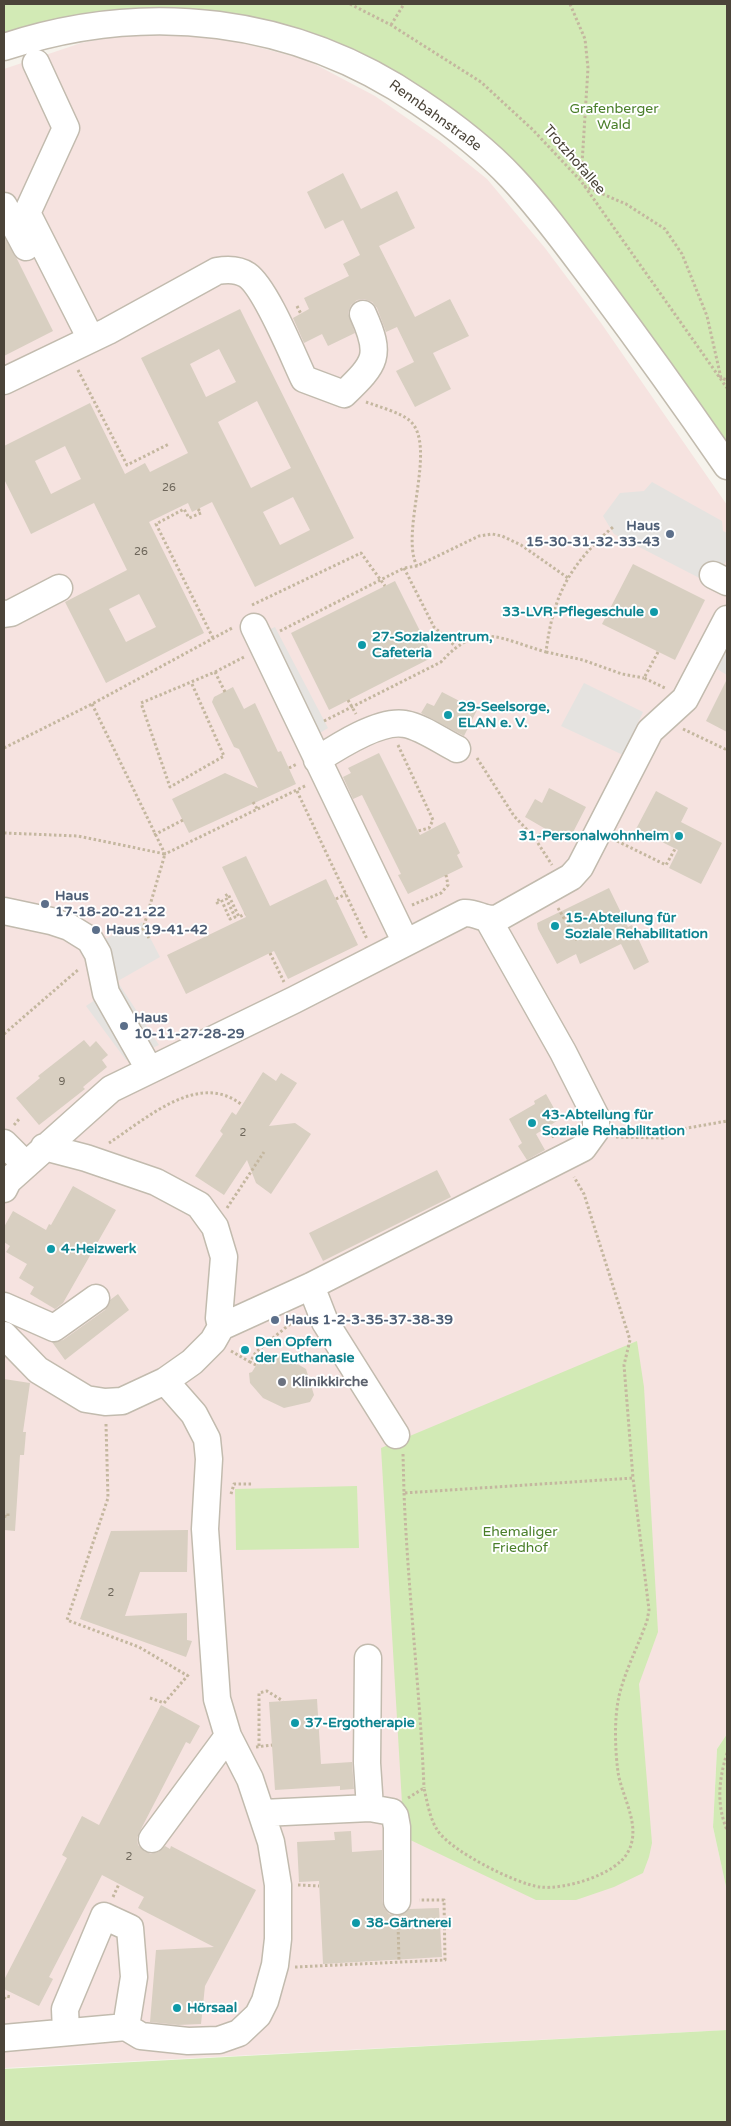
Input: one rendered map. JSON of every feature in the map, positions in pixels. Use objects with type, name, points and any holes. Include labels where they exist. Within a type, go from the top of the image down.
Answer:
[{"type":"street","name":"Rennbahnstraße","points":[[4,47],[54,29],[107,19],[143,15],[189,15],[235,22],[291,36],[327,50],[384,80],[464,133],[512,178],[559,234],[727,466]]},
{"type":"street","points":[[36,63],[66,128],[27,213],[79,344]]},
{"type":"street","points":[[4,206],[79,344]]},
{"type":"street","points":[[4,381],[79,344],[217,271],[228,269],[240,272],[256,285],[304,379],[344,394],[364,375],[375,353],[372,334],[363,314]]},
{"type":"street","points":[[4,614],[11,613],[59,588]]},
{"type":"street","points":[[4,1189],[8,1181],[111,1089],[294,1000],[375,956],[464,913],[478,914],[488,919],[498,918],[555,887],[580,867],[646,738],[685,699],[727,619]]},
{"type":"street","points":[[252,630],[405,941]]},
{"type":"street","points":[[321,768],[352,739],[388,724],[411,726],[457,749]]},
{"type":"street","points":[[4,911],[51,921],[69,927],[85,936],[98,954],[106,993],[149,1069]]},
{"type":"street","points":[[4,1335],[38,1370],[86,1399],[105,1402],[122,1401],[164,1381],[192,1362],[212,1341],[222,1326],[312,1286],[565,1159],[583,1148],[594,1136],[596,1117],[488,919]]},
{"type":"street","points":[[4,1143],[35,1156],[86,1158],[156,1182],[199,1205],[215,1227],[224,1257],[220,1318],[222,1326]]},
{"type":"street","points":[[312,1286],[326,1322],[396,1435]]},
{"type":"street","points":[[4,1306],[54,1328],[96,1298]]},
{"type":"street","points":[[4,2038],[65,2020],[126,2026],[141,2036],[188,2042],[229,2038],[239,2033],[258,2015],[265,2001],[275,1965],[279,1921],[278,1885],[271,1842],[250,1778],[228,1736],[217,1699],[205,1529],[209,1459],[208,1439],[194,1414],[164,1381]]},
{"type":"street","points":[[368,1658],[367,1762],[379,1809]]},
{"type":"street","points":[[152,1839],[228,1736]]},
{"type":"street","points":[[263,1813],[379,1809],[395,1816],[397,1827],[397,1901]]},
{"type":"street","points":[[65,2020],[104,1916],[130,1928],[134,1977],[126,2026]]},
{"type":"path","name":"Trotzhofallee","points":[[350,4],[392,25],[481,82],[533,130],[581,181],[727,388]]},
{"type":"path","points":[[392,25],[404,4]]},
{"type":"path","points":[[570,4],[585,39],[588,68],[581,181]]},
{"type":"path","points":[[583,186],[626,204],[665,229],[682,254],[707,316],[721,378],[727,380]]},
{"type":"path","points":[[79,344],[127,465],[169,444]]},
{"type":"path","points":[[344,394],[409,420],[415,430],[421,460],[412,557],[417,566]]},
{"type":"path","points":[[135,461],[139,467]]},
{"type":"path","points":[[198,509],[201,513],[189,518],[184,509],[156,524],[213,638]]},
{"type":"path","points":[[546,652],[550,619],[568,578],[583,556],[612,528]]},
{"type":"path","points":[[4,748],[92,704],[213,638],[300,621],[404,568],[417,566],[479,536],[492,534],[502,536],[521,545],[568,578]]},
{"type":"path","points":[[192,684],[224,756],[170,787],[140,703],[192,684],[215,672],[252,630],[361,553],[382,579],[385,586]]},
{"type":"path","points":[[404,568],[434,627],[455,646]]},
{"type":"path","points":[[300,621],[304,626]]},
{"type":"path","points":[[303,732],[441,662],[455,646],[477,636],[489,635],[546,652],[583,660],[622,674],[644,678],[667,689],[669,714],[725,749],[727,748]]},
{"type":"path","points":[[644,678],[658,652]]},
{"type":"path","points":[[215,672],[225,692]]},
{"type":"path","points":[[92,704],[154,835],[165,854],[143,929],[150,938]]},
{"type":"path","points":[[388,724],[433,820],[429,828],[418,831]]},
{"type":"path","points":[[457,749],[462,748],[474,754],[514,816],[534,837],[578,942]]},
{"type":"path","points":[[4,833],[78,836],[165,854],[297,791],[321,768]]},
{"type":"path","points":[[297,791],[375,956]]},
{"type":"path","points":[[253,802],[258,810]]},
{"type":"path","points":[[154,835],[183,820]]},
{"type":"path","points":[[599,831],[666,865],[675,849]]},
{"type":"path","points":[[534,837],[545,833],[554,837],[555,835]]},
{"type":"path","points":[[392,914],[442,893],[448,885],[446,875]]},
{"type":"path","points":[[218,904],[216,901],[221,899],[230,919],[235,917],[225,896],[228,894],[239,917],[245,914]]},
{"type":"path","points":[[336,899],[346,894]]},
{"type":"path","points":[[4,1034],[98,954]]},
{"type":"path","points":[[270,954],[294,1000]]},
{"type":"path","points":[[86,1158],[172,1102],[212,1092],[228,1096],[242,1105]]},
{"type":"path","points":[[594,1136],[663,1138],[682,1129],[727,1121]]},
{"type":"path","points":[[215,1227],[264,1152]]},
{"type":"path","points":[[396,1435],[402,1448],[407,1561],[421,1721],[424,1788],[436,1830],[456,1850],[516,1879],[538,1887],[559,1886],[607,1873],[627,1854],[633,1841],[632,1822],[618,1772],[618,1707],[622,1688],[647,1621],[648,1610],[633,1478],[624,1365],[630,1340],[584,1194],[565,1159]]},
{"type":"path","points":[[250,1362],[256,1352],[290,1324],[278,1301]]},
{"type":"path","points":[[241,1357],[256,1365]]},
{"type":"path","points":[[105,1402],[108,1498],[67,1620],[139,1647],[188,1676]]},
{"type":"path","points":[[404,1493],[633,1478]]},
{"type":"path","points":[[243,1484],[243,1489]]},
{"type":"path","points":[[4,1516],[8,1517],[8,1513]]},
{"type":"path","points":[[150,1698],[164,1703],[212,1648]]},
{"type":"path","points":[[258,1746],[258,1693],[267,1692],[283,1702]]},
{"type":"path","points":[[727,1753],[719,1786],[720,1804],[727,1830]]},
{"type":"path","points":[[379,1809],[424,1788]]},
{"type":"path","points":[[275,1965],[296,1967],[445,1960],[444,1900],[397,1901],[399,1962]]},
{"type":"path","points":[[4,1999],[6,1996],[11,1997]]},
{"type":"shaded area","points":[[143,33],[216,36],[307,60],[375,96],[440,141],[487,179],[545,248],[601,323],[727,505],[727,1734],[717,1749],[713,1827],[727,1891],[727,2030],[4,2068],[4,69],[81,43]]},
{"type":"shaded area","name":"Haus 15-30-31-32-33-43","points":[[652,482],[722,521],[723,531],[727,533],[727,559],[713,585],[614,534],[603,516],[620,493],[644,491]]},
{"type":"shaded area","points":[[275,627],[328,728],[297,747],[245,640]]},
{"type":"shaded area","points":[[727,650],[727,675],[717,669]]},
{"type":"shaded area","points":[[584,683],[643,712],[623,755],[561,726]]},
{"type":"shaded area","name":"Haus 10-11-27-28-29","points":[[142,922],[160,957],[109,986],[96,943]]},
{"type":"shaded area","name":"Haus 10-11-27-28-29","points":[[119,984],[159,1045],[126,1060],[86,1006]]},
{"type":"green space","name":"Grafenberger Wald","points":[[4,4],[727,4],[727,456],[515,174],[268,24],[210,11],[164,8],[122,12],[4,42]]},
{"type":"green space","name":"Ehemaliger Friedhof","points":[[637,1341],[644,1387],[658,1632],[639,1684],[652,1843],[643,1873],[614,1887],[576,1900],[536,1900],[404,1837],[381,1448]]},
{"type":"green space","points":[[357,1486],[359,1548],[236,1550],[235,1489]]},
{"type":"green space","points":[[727,1734],[727,1891],[713,1827],[717,1749]]},
{"type":"green space","points":[[727,2030],[727,2122],[16,2122],[4,2120],[4,2069]]},
{"type":"building","points":[[343,173],[361,209],[397,191],[415,228],[379,246],[415,317],[450,299],[469,336],[433,353],[451,389],[415,407],[396,371],[414,362],[397,327],[386,332],[377,308],[372,302],[364,299],[357,300],[351,305],[348,313],[355,333],[328,346],[322,334],[304,343],[293,318],[309,309],[304,298],[349,276],[343,264],[360,255],[343,220],[325,229],[307,192]]},
{"type":"building","points":[[4,237],[53,331],[4,356]]},
{"type":"building","points":[[240,309],[354,538],[255,587],[212,502],[192,512],[188,503],[149,522],[204,633],[106,683],[65,602],[127,570],[94,503],[31,534],[4,479],[4,446],[90,403],[125,474],[145,463],[150,472],[188,453],[141,358]],"holes":[[[219,349],[236,382],[206,397],[190,364]],[[257,401],[291,468],[251,488],[218,422]],[[65,446],[81,479],[51,494],[35,461]],[[293,497],[310,530],[280,545],[263,512]],[[139,594],[156,627],[126,642],[109,609]]]},
{"type":"building","name":"33-LVR-Pflegeschule","points":[[633,564],[705,600],[675,660],[602,624]]},
{"type":"building","name":"27-Sozialzentrum, Cafeteria","points":[[395,581],[433,657],[329,710],[291,633]]},
{"type":"building","points":[[727,679],[727,732],[706,721]]},
{"type":"building","points":[[233,687],[244,709],[255,703],[278,752],[281,751],[296,784],[189,833],[172,799],[225,773],[258,788],[239,749],[234,747],[212,702],[214,697]]},
{"type":"building","name":"29-Seelsorge, ELAN e. V.","points":[[442,692],[477,710],[464,736],[421,713],[427,703],[434,706]]},
{"type":"building","points":[[379,753],[420,835],[445,822],[460,853],[457,855],[463,867],[408,894],[398,875],[401,874],[362,795],[353,799],[343,777],[351,773],[348,768]]},
{"type":"building","points":[[549,788],[586,807],[568,842],[525,817],[535,799],[542,803]]},
{"type":"building","name":"31-Personalwohnheim","points":[[656,791],[688,808],[681,822],[722,843],[701,884],[669,868],[678,850],[636,829]]},
{"type":"building","points":[[246,856],[270,906],[326,879],[358,945],[288,979],[274,951],[186,994],[167,955],[246,917],[222,867]]},
{"type":"building","name":"15-Abteilung für Soziale Rehabilitation","points":[[609,888],[628,927],[632,925],[649,962],[634,970],[621,944],[580,964],[576,954],[557,964],[538,929],[537,923]]},
{"type":"building","points":[[84,1040],[90,1047],[96,1041],[108,1055],[102,1060],[107,1067],[83,1087],[85,1089],[39,1125],[16,1098],[40,1078],[38,1076]]},
{"type":"building","points":[[263,1072],[276,1081],[281,1073],[297,1083],[269,1126],[295,1123],[311,1134],[271,1194],[256,1183],[247,1160],[224,1195],[195,1176],[223,1134],[220,1131],[232,1112],[236,1115]]},
{"type":"building","name":"43-Abteilung für Soziale Rehabilitation","points":[[546,1094],[560,1119],[536,1134],[545,1150],[527,1160],[518,1146],[522,1143],[509,1119],[535,1104],[534,1101]]},
{"type":"building","points":[[437,1170],[451,1197],[323,1261],[309,1233]]},
{"type":"building","name":"4-Heizwerk","points":[[73,1186],[116,1210],[63,1303],[55,1309],[30,1294],[34,1287],[19,1278],[27,1264],[6,1252],[10,1246],[4,1242],[4,1227],[13,1211],[46,1230],[49,1224],[51,1225]]},
{"type":"building","points":[[118,1294],[129,1310],[65,1360],[52,1342],[63,1340],[105,1310],[110,1300]]},
{"type":"building","name":"Klinikkirche","points":[[262,1356],[284,1356],[306,1369],[314,1395],[310,1402],[284,1408],[263,1398],[250,1383],[249,1373],[252,1372]]},
{"type":"building","points":[[4,1379],[30,1383],[23,1432],[26,1432],[24,1455],[20,1455],[15,1531],[4,1530]]},
{"type":"building","points":[[188,1530],[187,1572],[140,1572],[125,1616],[187,1613],[187,1640],[192,1641],[186,1657],[80,1619],[111,1531]]},
{"type":"building","name":"37-Ergotherapie","points":[[317,1699],[321,1764],[352,1762],[354,1789],[340,1790],[340,1786],[275,1790],[269,1702]]},
{"type":"building","points":[[161,1705],[200,1726],[190,1744],[186,1742],[140,1831],[137,1838],[138,1845],[144,1851],[151,1854],[158,1852],[165,1846],[170,1849],[171,1846],[256,1890],[205,1986],[201,2024],[178,2025],[150,2022],[156,1950],[214,1947],[138,1908],[144,1897],[102,1875],[49,1977],[53,1979],[39,2006],[4,1989],[4,1980],[67,1858],[62,1855],[82,1816],[99,1825]]},
{"type":"building","name":"38-Gärtnerei","points":[[351,1831],[352,1852],[382,1850],[382,1901],[384,1908],[389,1914],[397,1916],[409,1909],[439,1908],[442,1957],[323,1964],[319,1881],[299,1882],[297,1842],[335,1840],[334,1832]]},
{"type":"place","name":"Haus 15-30-31-32-33-43","points":[[670,534]]},
{"type":"place","name":"33-LVR-Pflegeschule","points":[[654,612]]},
{"type":"place","name":"27-Sozialzentrum, Cafeteria","points":[[362,645]]},
{"type":"place","name":"29-Seelsorge, ELAN e. V.","points":[[448,715]]},
{"type":"place","name":"31-Personalwohnheim","points":[[679,836]]},
{"type":"place","name":"Haus 17-18-20-21-22","points":[[45,904]]},
{"type":"place","name":"15-Abteilung für Soziale Rehabilitation","points":[[555,926]]},
{"type":"place","name":"Haus 19-41-42","points":[[96,930]]},
{"type":"place","name":"Haus 10-11-27-28-29","points":[[124,1026]]},
{"type":"place","name":"43-Abteilung für Soziale Rehabilitation","points":[[532,1123]]},
{"type":"place","name":"4-Heizwerk","points":[[51,1249]]},
{"type":"place","name":"Haus 1-2-3-35-37-38-39","points":[[275,1320]]},
{"type":"place","name":"Den Opfern der Euthanasie","points":[[245,1350]]},
{"type":"place","name":"Klinikkirche","points":[[282,1382]]},
{"type":"place","name":"37-Ergotherapie","points":[[295,1723]]},
{"type":"place","name":"38-Gärtnerei","points":[[356,1923]]},
{"type":"place","name":"Hörsaal","points":[[177,2008]]}]
